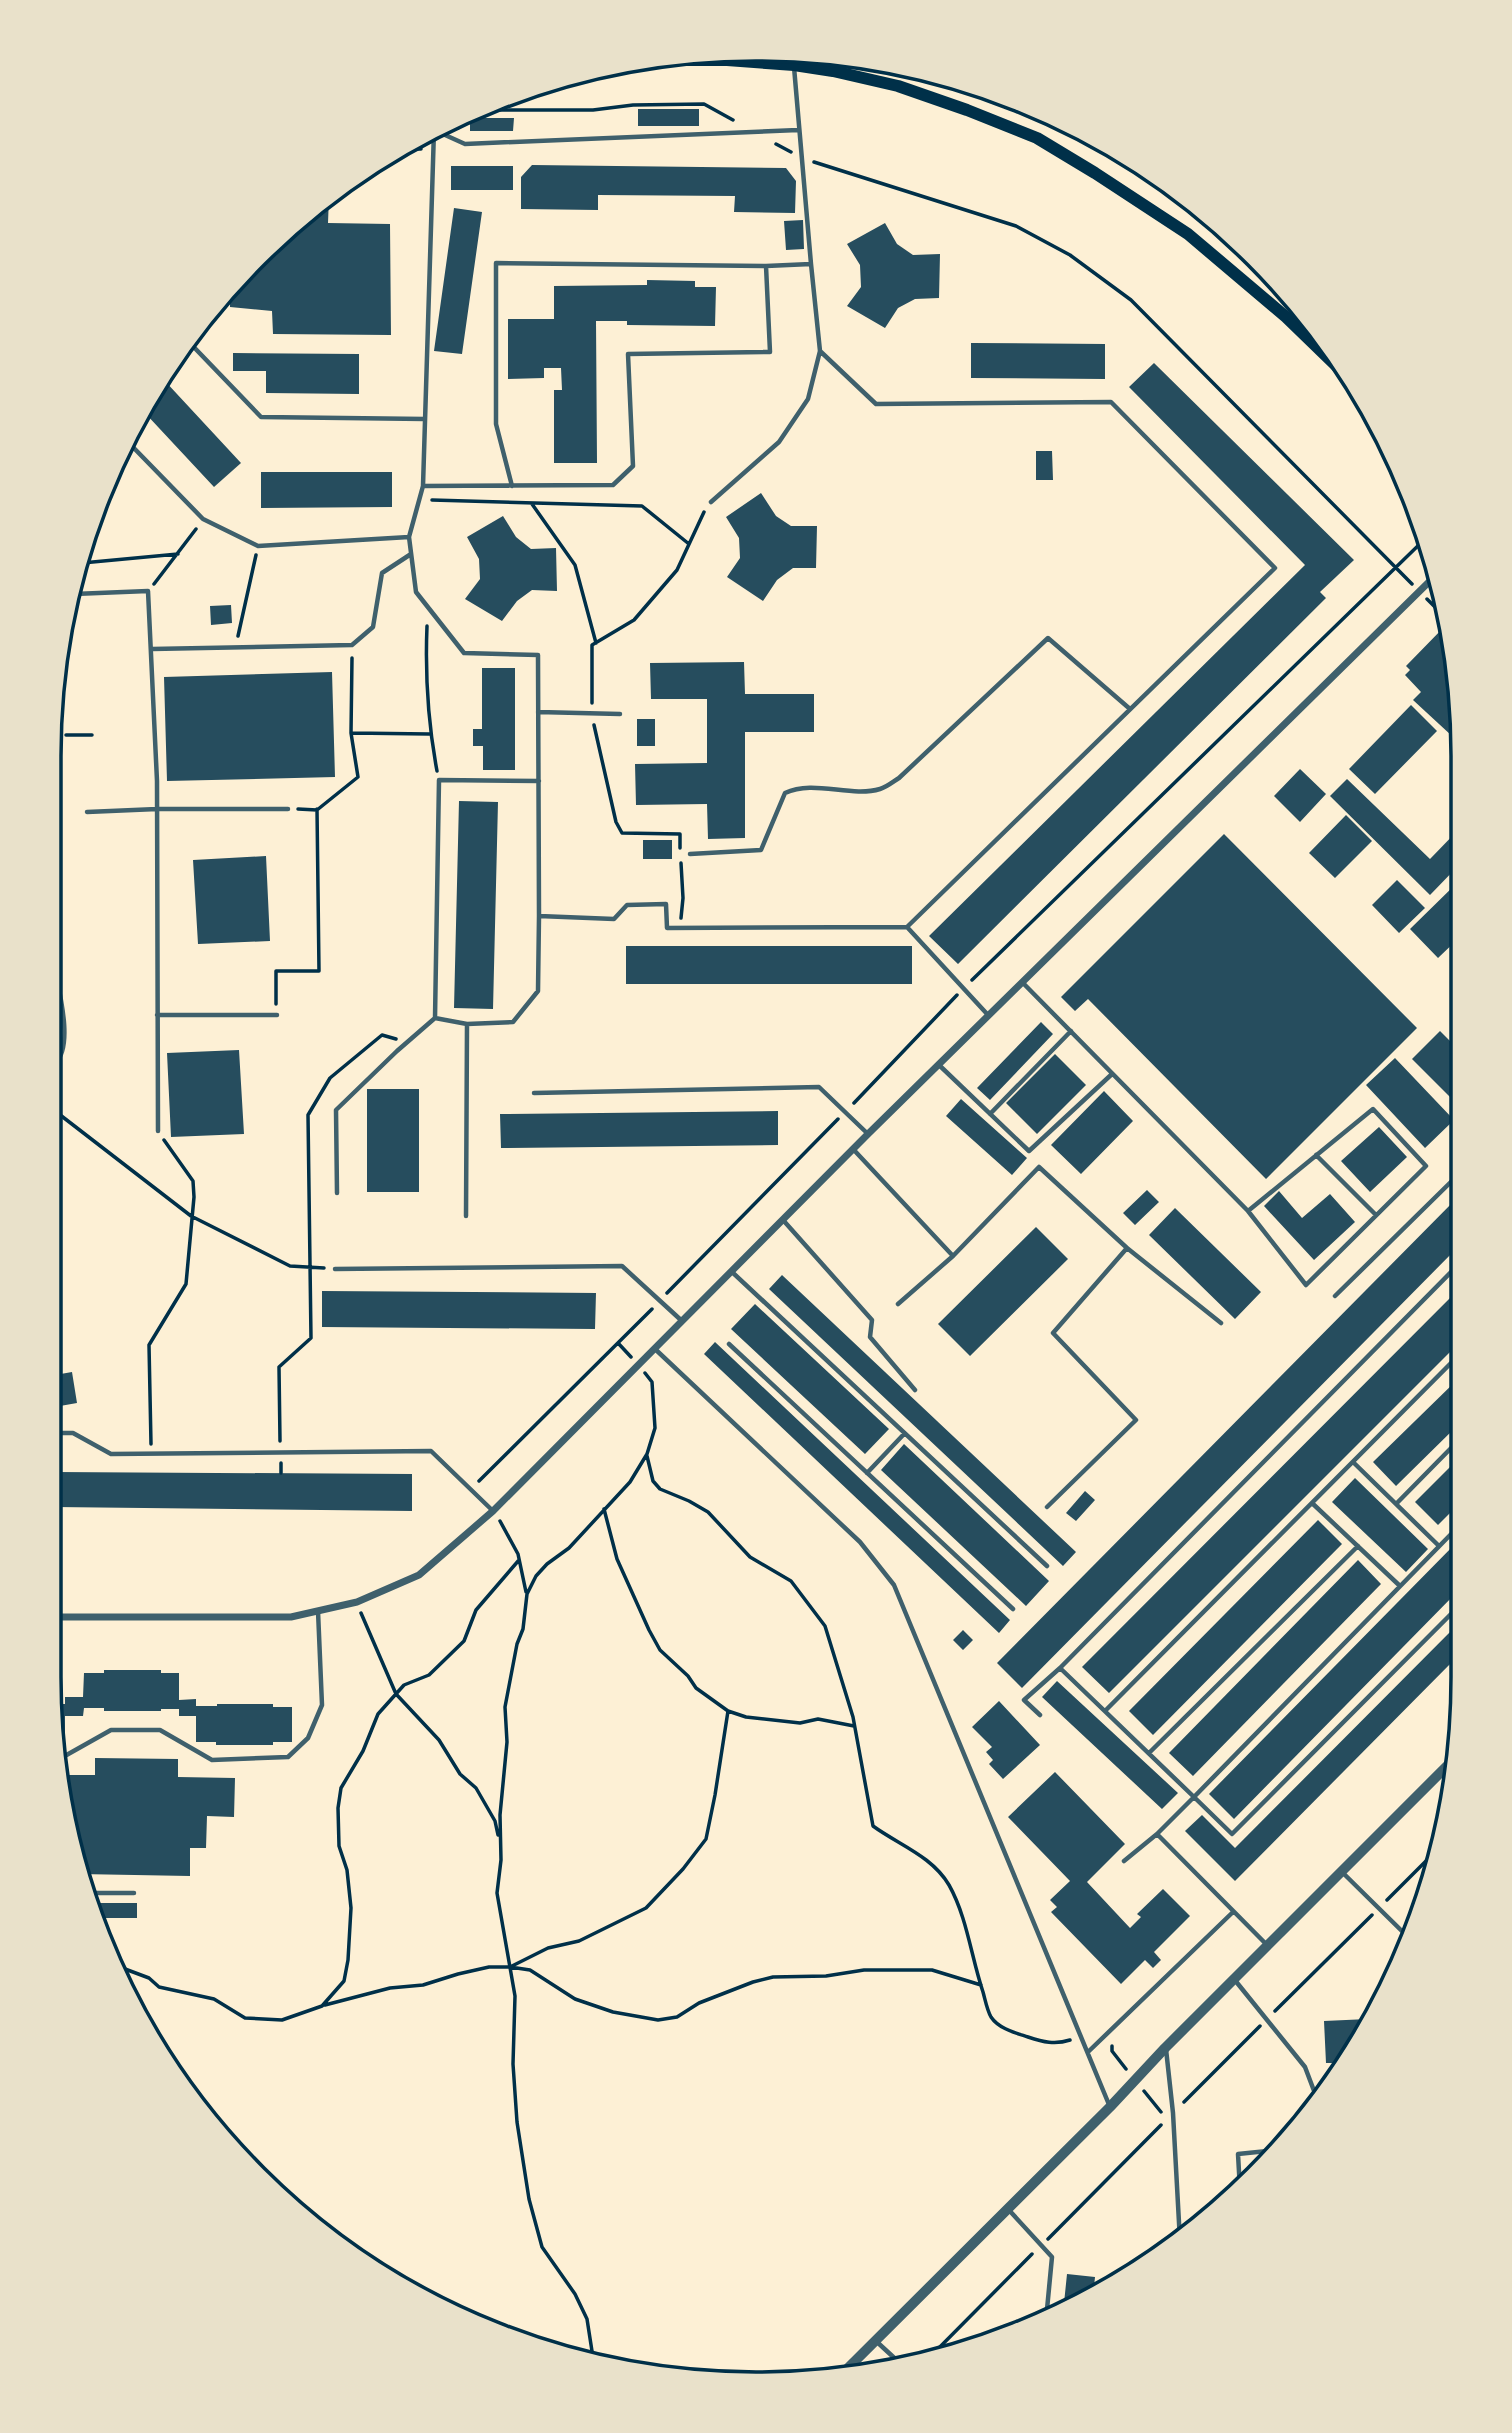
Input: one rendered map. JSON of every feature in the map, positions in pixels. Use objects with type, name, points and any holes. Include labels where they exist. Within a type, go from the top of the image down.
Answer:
[{"type":"main road","points":[[746,61],[833,71],[898,86],[1037,138],[1188,234],[1286,317],[1318,348]]},
{"type":"street","points":[[61,1617],[291,1617],[357,1602],[419,1575],[493,1511],[868,1134],[1428,583]]},
{"type":"street","points":[[849,2366],[1445,1768]]},
{"type":"lane","points":[[711,502],[779,442],[808,398],[820,351],[794,65]]},
{"type":"lane","points":[[445,135],[466,144],[798,130]]},
{"type":"lane","points":[[433,141],[423,486],[409,537],[416,592],[464,653],[538,655],[539,916],[538,991],[513,1021],[467,1024],[435,1018]]},
{"type":"lane","points":[[512,486],[496,424],[496,263],[766,266],[811,264]]},
{"type":"lane","points":[[423,486],[613,485],[633,466],[628,354],[770,352],[766,266]]},
{"type":"lane","points":[[194,348],[261,417],[425,419]]},
{"type":"lane","points":[[539,916],[614,919],[627,905],[666,904],[667,928],[907,927],[1275,568],[1111,402],[876,404],[820,351]]},
{"type":"lane","points":[[134,448],[203,519],[258,546],[409,537]]},
{"type":"lane","points":[[152,649],[352,645],[373,627],[382,573],[411,554]]},
{"type":"lane","points":[[81,594],[148,591],[157,809],[158,1131]]},
{"type":"lane","points":[[690,854],[761,850],[785,793],[796,788],[858,791],[881,789],[900,778],[1048,638],[1130,709]]},
{"type":"lane","points":[[538,712],[620,713]]},
{"type":"lane","points":[[337,1193],[337,1110],[435,1018],[439,780],[538,781]]},
{"type":"lane","points":[[87,811],[288,809]]},
{"type":"lane","points":[[907,927],[989,1015]]},
{"type":"lane","points":[[1022,982],[1248,1210],[1306,1285],[1426,1166],[1373,1109],[1248,1210]]},
{"type":"lane","points":[[61,1006],[65,1030],[61,1053]]},
{"type":"lane","points":[[157,1015],[277,1015]]},
{"type":"lane","points":[[466,1216],[467,1024]]},
{"type":"lane","points":[[990,1114],[1071,1031]]},
{"type":"lane","points":[[939,1065],[1029,1151],[1112,1073]]},
{"type":"lane","points":[[534,1093],[819,1087],[868,1134]]},
{"type":"lane","points":[[853,1149],[953,1256]]},
{"type":"lane","points":[[1316,1155],[1377,1215]]},
{"type":"lane","points":[[898,1304],[953,1256],[1039,1167],[1127,1248],[1221,1323]]},
{"type":"lane","points":[[1335,1296],[1451,1182]]},
{"type":"lane","points":[[783,1220],[873,1320],[870,1337],[915,1390]]},
{"type":"lane","points":[[1047,1507],[1136,1420],[1053,1333],[1127,1248]]},
{"type":"lane","points":[[335,1269],[622,1266],[682,1321]]},
{"type":"lane","points":[[731,1271],[1047,1566]]},
{"type":"lane","points":[[1040,1715],[1024,1700],[1060,1668],[1451,1272]]},
{"type":"lane","points":[[729,1344],[1013,1609]]},
{"type":"lane","points":[[655,1348],[860,1542],[894,1585],[1110,2107]]},
{"type":"lane","points":[[1105,1711],[1451,1363]]},
{"type":"lane","points":[[61,1433],[73,1433],[111,1454],[431,1451],[493,1511]]},
{"type":"lane","points":[[867,1472],[904,1434]]},
{"type":"lane","points":[[1396,1504],[1451,1448]]},
{"type":"lane","points":[[1353,1462],[1439,1546]]},
{"type":"lane","points":[[1312,1503],[1400,1586]]},
{"type":"lane","points":[[1124,1861],[1157,1834],[1194,1797],[1451,1534]]},
{"type":"lane","points":[[1149,1753],[1358,1546]]},
{"type":"lane","points":[[66,1755],[111,1730],[160,1730],[212,1760],[288,1757],[308,1738],[322,1705],[318,1611]]},
{"type":"lane","points":[[1060,1668],[1232,1834],[1451,1614]]},
{"type":"lane","points":[[1157,1834],[1268,1946]]},
{"type":"lane","points":[[1342,1872],[1402,1931]]},
{"type":"lane","points":[[96,1893],[134,1893]]},
{"type":"lane","points":[[1087,2052],[1233,1912]]},
{"type":"lane","points":[[1234,1979],[1306,2067],[1314,2090]]},
{"type":"lane","points":[[1166,2048],[1173,2113],[1179,2228]]},
{"type":"lane","points":[[1239,2175],[1238,2154],[1263,2151]]},
{"type":"lane","points":[[1008,2209],[1052,2257],[1046,2308]]},
{"type":"lane","points":[[875,2340],[894,2358]]},
{"type":"path","points":[[501,110],[593,110],[633,105],[704,104],[802,158],[1016,226],[1070,255],[1131,300],[1434,606]]},
{"type":"path","points":[[417,150],[433,150]]},
{"type":"path","points":[[419,500],[642,506],[689,544]]},
{"type":"path","points":[[680,928],[683,898],[680,834],[622,833],[616,822],[592,713],[592,645],[634,620],[677,570],[701,517],[711,502]]},
{"type":"path","points":[[531,503],[575,565],[596,643]]},
{"type":"path","points":[[148,591],[203,519]]},
{"type":"path","points":[[236,647],[258,546]]},
{"type":"path","points":[[470,1489],[660,1301],[964,988],[1418,546]]},
{"type":"path","points":[[89,561],[178,554]]},
{"type":"path","points":[[428,608],[426,656],[430,734],[439,780]]},
{"type":"path","points":[[288,809],[317,810],[358,777],[351,733],[352,645]]},
{"type":"path","points":[[351,733],[430,734]]},
{"type":"path","points":[[62,734],[92,736]]},
{"type":"path","points":[[277,1015],[274,984],[276,971],[319,971],[317,809]]},
{"type":"path","points":[[61,1116],[191,1216],[290,1266],[335,1269]]},
{"type":"path","points":[[151,1454],[149,1345],[186,1284],[194,1181],[158,1131]]},
{"type":"path","points":[[281,1473],[279,1367],[311,1338],[312,1267]]},
{"type":"path","points":[[527,1594],[542,1570],[569,1548],[630,1482],[647,1454],[655,1428],[654,1397],[652,1382],[639,1365]]},
{"type":"path","points":[[647,1454],[653,1480],[660,1489],[689,1501],[708,1513],[750,1557],[791,1581],[825,1626],[855,1726],[873,1826],[909,1847],[935,1868],[948,1884],[967,1929],[991,2018],[1005,2029],[1056,2044],[1081,2037]]},
{"type":"path","points":[[604,1509],[617,1559],[660,1650],[688,1676],[696,1688],[727,1711],[746,1717],[800,1723],[818,1719],[855,1726]]},
{"type":"path","points":[[493,1511],[507,1531],[519,1560],[527,1594],[523,1629],[515,1653],[505,1707],[507,1742],[500,1815],[498,1905],[515,1996],[514,2097],[529,2199],[542,2247],[575,2294],[587,2319],[592,2352]]},
{"type":"path","points":[[322,2006],[344,1981],[348,1960],[351,1908],[347,1870],[339,1846],[338,1808],[341,1788],[363,1751],[378,1714],[404,1685],[429,1675],[464,1641],[476,1610],[519,1560]]},
{"type":"path","points":[[357,1602],[396,1695],[439,1740],[460,1774],[476,1788],[495,1821],[501,1843]]},
{"type":"path","points":[[510,1967],[548,1948],[579,1941],[646,1908],[683,1869],[706,1839],[727,1711]]},
{"type":"path","points":[[126,1970],[149,1979],[159,1987],[214,1999],[245,2018],[282,2020],[390,1988],[423,1985],[489,1967],[530,1970],[575,1999],[613,2012],[658,2020],[677,2017],[699,2003],[773,1977],[826,1976],[873,1970],[932,1970],[981,1985]]},
{"type":"building","points":[[638,109],[699,109],[699,126],[638,126]]},
{"type":"building","points":[[481,118],[514,118],[513,131],[470,131],[470,123]]},
{"type":"building","points":[[532,165],[786,168],[796,181],[795,213],[734,212],[735,196],[598,195],[598,210],[521,209],[521,177]]},
{"type":"building","points":[[451,166],[513,166],[513,190],[451,190]]},
{"type":"building","points":[[454,208],[482,212],[462,354],[434,351]]},
{"type":"building","points":[[329,209],[328,223],[390,224],[391,335],[273,334],[272,311],[230,307],[234,298],[265,265]]},
{"type":"building","points":[[803,220],[804,249],[786,250],[784,221]]},
{"type":"building","points":[[885,223],[897,244],[913,255],[940,254],[939,298],[915,299],[898,308],[885,328],[847,306],[861,287],[860,265],[847,244]]},
{"type":"building","points":[[647,280],[695,281],[695,287],[716,287],[715,326],[627,325],[627,321],[596,321],[597,463],[554,463],[554,390],[562,390],[561,368],[544,368],[544,378],[508,379],[508,319],[554,319],[554,286],[647,285]]},
{"type":"building","points":[[971,343],[1105,344],[1105,379],[971,378]]},
{"type":"building","points":[[233,353],[359,354],[359,394],[266,393],[266,371],[233,371]]},
{"type":"building","points":[[1154,363],[1354,560],[1320,592],[1326,598],[958,964],[929,936],[1305,565],[1129,387]]},
{"type":"building","points":[[169,385],[241,463],[214,487],[149,418]]},
{"type":"building","points":[[1036,451],[1052,451],[1053,480],[1036,480]]},
{"type":"building","points":[[261,472],[392,472],[392,507],[261,508]]},
{"type":"building","points":[[761,493],[776,516],[791,526],[817,526],[816,568],[793,568],[777,580],[763,601],[727,577],[740,558],[739,538],[726,517]]},
{"type":"building","points":[[503,516],[516,537],[531,549],[556,548],[557,591],[532,590],[517,601],[502,621],[465,599],[480,579],[479,559],[467,537]]},
{"type":"building","points":[[231,605],[232,623],[211,625],[210,606]]},
{"type":"building","points":[[1439,632],[1445,665],[1450,734],[1413,700],[1421,692],[1405,675],[1410,670],[1406,666]]},
{"type":"building","points":[[744,662],[745,694],[814,694],[814,732],[745,732],[745,838],[708,839],[707,804],[636,805],[635,764],[707,763],[707,699],[651,699],[650,663]]},
{"type":"building","points":[[482,668],[515,668],[515,770],[483,770],[483,746],[473,746],[473,729],[482,729]]},
{"type":"building","points":[[332,672],[335,777],[167,781],[164,677]]},
{"type":"building","points":[[1411,705],[1437,731],[1375,794],[1349,769]]},
{"type":"building","points":[[637,719],[655,719],[655,746],[637,746]]},
{"type":"building","points":[[1300,769],[1326,794],[1300,822],[1274,796]]},
{"type":"building","points":[[1347,779],[1430,859],[1451,837],[1451,873],[1430,895],[1330,796]]},
{"type":"building","points":[[459,801],[498,802],[493,1009],[454,1008]]},
{"type":"building","points":[[1346,815],[1372,841],[1335,878],[1309,853]]},
{"type":"building","points":[[1224,834],[1417,1028],[1266,1179],[1088,999],[1075,1011],[1061,997]]},
{"type":"building","points":[[643,840],[672,840],[672,859],[643,859]]},
{"type":"building","points":[[266,856],[270,941],[198,944],[193,860]]},
{"type":"building","points":[[1397,880],[1425,908],[1399,933],[1372,905]]},
{"type":"building","points":[[1451,889],[1451,946],[1438,958],[1410,929]]},
{"type":"building","points":[[626,946],[912,946],[912,984],[626,984]]},
{"type":"building","points":[[1041,1022],[1053,1034],[990,1100],[977,1088]]},
{"type":"building","points":[[1440,1031],[1451,1042],[1451,1098],[1412,1059]]},
{"type":"building","points":[[239,1050],[244,1134],[171,1137],[167,1053]]},
{"type":"building","points":[[1055,1054],[1086,1085],[1037,1134],[1006,1103]]},
{"type":"building","points":[[1395,1058],[1451,1117],[1451,1123],[1425,1148],[1366,1085]]},
{"type":"building","points":[[367,1089],[419,1089],[419,1192],[367,1192]]},
{"type":"building","points":[[1104,1091],[1133,1121],[1081,1174],[1051,1145]]},
{"type":"building","points":[[961,1099],[1027,1158],[1012,1175],[946,1116]]},
{"type":"building","points":[[778,1111],[778,1145],[501,1148],[500,1114]]},
{"type":"building","points":[[1379,1127],[1407,1157],[1370,1192],[1341,1161]]},
{"type":"building","points":[[1147,1190],[1159,1202],[1135,1225],[1123,1213]]},
{"type":"building","points":[[1279,1191],[1302,1218],[1330,1194],[1355,1222],[1314,1260],[1264,1206]]},
{"type":"building","points":[[1451,1204],[1451,1254],[1022,1688],[997,1663]]},
{"type":"building","points":[[1175,1208],[1261,1292],[1235,1319],[1149,1235]]},
{"type":"building","points":[[1036,1227],[1068,1259],[970,1356],[938,1324]]},
{"type":"building","points":[[782,1275],[1076,1552],[1063,1566],[769,1289]]},
{"type":"building","points":[[322,1291],[596,1293],[595,1329],[322,1327]]},
{"type":"building","points":[[1451,1297],[1451,1351],[1109,1693],[1082,1667]]},
{"type":"building","points":[[755,1304],[889,1429],[865,1454],[731,1329]]},
{"type":"building","points":[[715,1342],[1010,1620],[999,1633],[704,1354]]},
{"type":"building","points":[[72,1372],[77,1403],[61,1406],[61,1374]]},
{"type":"building","points":[[1451,1386],[1451,1432],[1396,1486],[1373,1462]]},
{"type":"building","points":[[904,1444],[1049,1581],[1026,1606],[881,1470]]},
{"type":"building","points":[[1451,1466],[1451,1512],[1438,1525],[1415,1502]]},
{"type":"building","points":[[61,1472],[412,1474],[412,1511],[61,1507]]},
{"type":"building","points":[[1355,1478],[1428,1549],[1406,1572],[1332,1502]]},
{"type":"building","points":[[1085,1491],[1095,1500],[1076,1521],[1066,1513]]},
{"type":"building","points":[[1318,1520],[1342,1544],[1153,1735],[1129,1711]]},
{"type":"building","points":[[1451,1548],[1451,1598],[1234,1819],[1209,1794]]},
{"type":"building","points":[[1358,1560],[1381,1584],[1193,1776],[1169,1753]]},
{"type":"building","points":[[963,1630],[973,1640],[963,1650],[953,1640]]},
{"type":"building","points":[[1451,1631],[1451,1663],[1235,1881],[1185,1831],[1202,1815],[1235,1848]]},
{"type":"building","points":[[104,1670],[161,1670],[161,1673],[179,1673],[179,1700],[196,1699],[196,1706],[273,1704],[273,1707],[292,1707],[292,1742],[273,1742],[273,1745],[216,1745],[216,1742],[196,1742],[196,1716],[179,1716],[179,1709],[104,1711],[104,1708],[84,1708],[83,1716],[65,1716],[65,1740],[62,1704],[65,1704],[65,1697],[83,1697],[84,1673],[104,1673]]},
{"type":"building","points":[[1057,1681],[1178,1793],[1162,1809],[1042,1697]]},
{"type":"building","points":[[999,1701],[1040,1745],[1003,1779],[989,1764],[993,1760],[986,1752],[992,1747],[972,1727]]},
{"type":"building","points":[[95,1758],[178,1759],[178,1777],[235,1778],[234,1817],[207,1816],[206,1848],[190,1848],[190,1876],[90,1874],[68,1775],[95,1775]]},
{"type":"building","points":[[1055,1772],[1125,1844],[1087,1882],[1130,1928],[1141,1917],[1137,1914],[1163,1889],[1190,1916],[1154,1952],[1161,1960],[1153,1968],[1145,1960],[1121,1984],[1051,1912],[1057,1907],[1050,1900],[1070,1881],[1008,1817]]},
{"type":"building","points":[[99,1903],[137,1903],[137,1918],[105,1918]]},
{"type":"building","points":[[1360,2019],[1334,2063],[1326,2063],[1324,2021]]},
{"type":"building","points":[[1067,2274],[1095,2277],[1094,2284],[1064,2299]]}]
